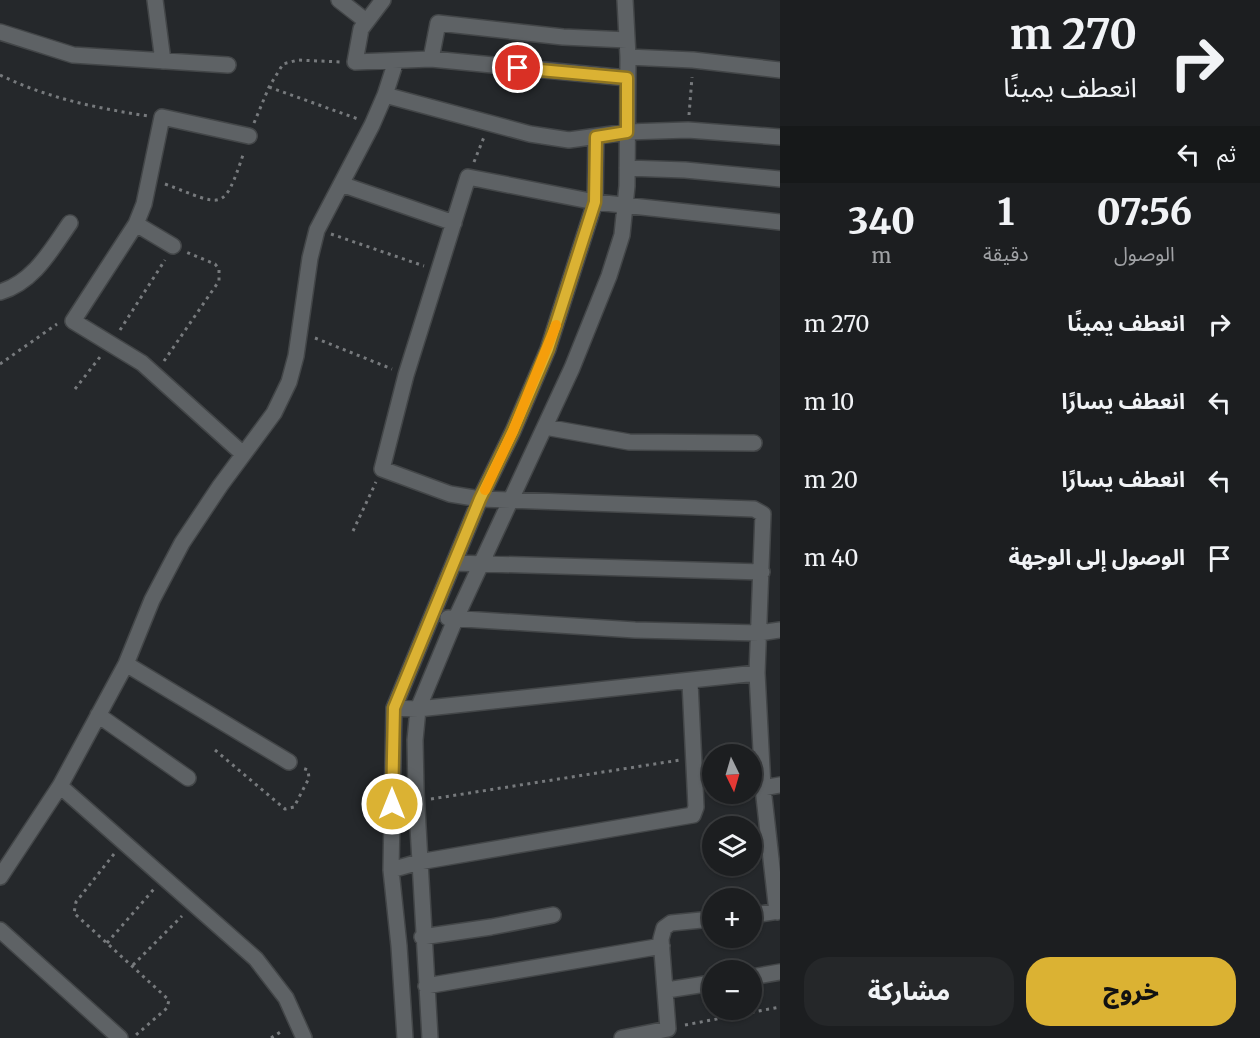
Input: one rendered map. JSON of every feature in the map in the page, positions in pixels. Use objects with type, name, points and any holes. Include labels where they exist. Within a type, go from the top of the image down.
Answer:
[{"type":"street","points":[[155,0],[163,61]]},
{"type":"street","points":[[339,0],[366,21]]},
{"type":"street","points":[[383,0],[366,21],[358,40],[356,62],[431,59],[627,78]]},
{"type":"street","points":[[430,1038],[422,937],[414,740],[418,709],[480,564],[545,427],[609,276],[622,235],[627,168],[628,57],[625,0]]},
{"type":"street","points":[[431,59],[438,23],[563,37],[627,40]]},
{"type":"street","points":[[0,32],[73,55],[228,65]]},
{"type":"street","points":[[628,57],[693,60],[780,70]]},
{"type":"street","points":[[0,877],[60,786],[126,664],[152,600],[182,543],[243,454],[274,414],[289,382],[310,258],[318,230],[372,125],[396,61]]},
{"type":"street","points":[[385,95],[555,139],[569,140],[627,132],[688,130],[780,137]]},
{"type":"street","points":[[243,454],[155,375],[112,343],[73,321],[136,224],[144,204],[162,117],[249,136]]},
{"type":"street","points":[[405,1038],[391,870],[394,708],[480,499],[509,440],[548,349],[595,202],[596,137]]},
{"type":"street","points":[[627,168],[685,170],[780,179]]},
{"type":"street","points":[[762,914],[779,912],[775,847],[763,788],[758,673],[765,519],[763,514],[754,509],[480,499],[442,491],[382,470],[406,375],[468,177],[595,202],[780,222]]},
{"type":"street","points":[[341,184],[454,223]]},
{"type":"street","points":[[0,292],[15,288],[32,274],[69,223]]},
{"type":"street","points":[[136,224],[173,246]]},
{"type":"street","points":[[545,427],[629,442],[754,442]]},
{"type":"street","points":[[454,563],[762,572]]},
{"type":"street","points":[[432,616],[455,620],[589,628],[759,633],[780,630]]},
{"type":"street","points":[[126,664],[289,762]]},
{"type":"street","points":[[394,708],[418,709],[758,673]]},
{"type":"street","points":[[391,870],[419,862],[688,818],[696,812],[690,682]]},
{"type":"street","points":[[98,715],[188,778]]},
{"type":"street","points":[[763,788],[780,785]]},
{"type":"street","points":[[60,786],[256,959],[286,998],[304,1038]]},
{"type":"street","points":[[422,937],[553,915]]},
{"type":"street","points":[[622,1038],[668,1029],[662,931],[667,925],[702,920]]},
{"type":"street","points":[[0,930],[121,1037]]},
{"type":"street","points":[[426,986],[662,946]]},
{"type":"street","points":[[762,975],[780,972]]},
{"type":"street","points":[[667,990],[702,985]]},
{"type":"path","points":[[688,130],[693,60]]},
{"type":"path","points":[[149,179],[212,201],[220,200],[230,191],[249,136],[279,67],[290,61],[356,62]]},
{"type":"path","points":[[0,75],[28,88],[70,102],[162,117]]},
{"type":"path","points":[[269,87],[372,125]]},
{"type":"path","points":[[468,177],[490,122]]},
{"type":"path","points":[[318,230],[438,271]]},
{"type":"path","points":[[75,389],[112,343],[173,246],[216,264],[220,274],[219,281],[155,375]]},
{"type":"path","points":[[0,364],[54,325],[73,321]]},
{"type":"path","points":[[299,331],[406,375]]},
{"type":"path","points":[[353,531],[382,470]]},
{"type":"path","points":[[215,750],[289,810],[294,807],[309,778],[308,770],[289,762]]},
{"type":"path","points":[[417,801],[693,758]]},
{"type":"path","points":[[121,1037],[169,1004],[166,994],[75,916],[74,908],[122,843]]},
{"type":"path","points":[[107,943],[163,878]]},
{"type":"path","points":[[133,966],[193,905]]},
{"type":"path","points":[[668,1029],[780,1007]]},
{"type":"slow traffic","points":[[485,490],[513,431],[556,325]]},
{"type":"route","points":[[392,804],[394,708],[480,499],[493,476],[548,349],[595,202],[598,158],[596,137],[627,132],[627,78],[518,68]]}]
